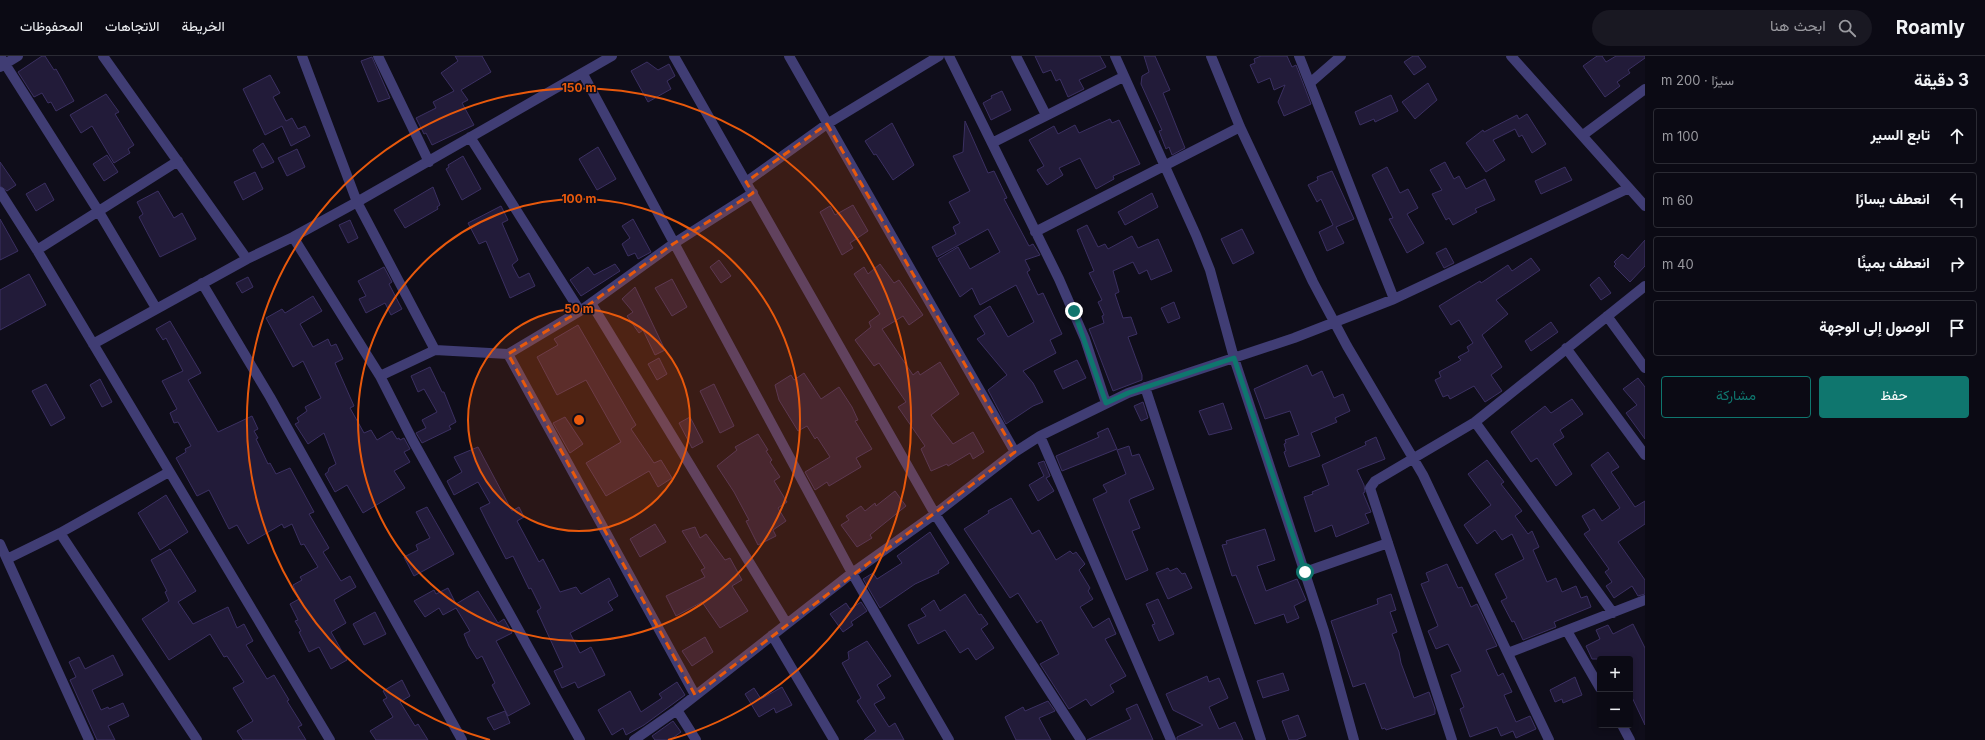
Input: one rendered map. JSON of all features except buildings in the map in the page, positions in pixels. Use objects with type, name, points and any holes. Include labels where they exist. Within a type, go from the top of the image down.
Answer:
[{"type":"street","points":[[18,56],[2,62],[99,212],[156,308]]},
{"type":"street","points":[[103,56],[247,259]]},
{"type":"street","points":[[302,56],[358,202],[434,350]]},
{"type":"street","points":[[378,56],[429,162]]},
{"type":"street","points":[[92,344],[247,259],[293,237],[358,202],[612,56]]},
{"type":"street","points":[[674,56],[935,514],[1081,740]]},
{"type":"street","points":[[789,56],[1015,452]]},
{"type":"street","points":[[746,182],[827,124],[939,56]]},
{"type":"street","points":[[949,56],[1074,311],[1106,403]]},
{"type":"street","points":[[1016,56],[1046,115]]},
{"type":"street","points":[[1115,56],[1123,77],[1164,165],[1210,270],[1234,358],[1340,682],[1354,740]]},
{"type":"street","points":[[1211,56],[1240,127],[1313,282],[1434,496],[1549,740]]},
{"type":"street","points":[[1300,56],[1394,299]]},
{"type":"street","points":[[1310,83],[1341,56]]},
{"type":"street","points":[[1511,56],[1645,206]]},
{"type":"street","points":[[583,74],[673,244],[852,574],[949,740]]},
{"type":"street","points":[[992,143],[1123,77]]},
{"type":"street","points":[[1583,135],[1645,89]]},
{"type":"street","points":[[1035,232],[1240,127]]},
{"type":"street","points":[[470,137],[580,311]]},
{"type":"street","points":[[37,250],[178,161]]},
{"type":"street","points":[[634,740],[678,710],[695,695],[852,574],[935,514],[1015,452],[1040,436],[1106,403],[1145,388],[1335,323],[1394,299],[1629,188]]},
{"type":"street","points":[[0,192],[37,250],[330,740]]},
{"type":"street","points":[[380,376],[434,350],[508,354],[580,311],[673,244],[752,193]]},
{"type":"street","points":[[293,237],[380,376],[417,448],[580,740]]},
{"type":"street","points":[[202,284],[270,397],[462,740]]},
{"type":"street","points":[[1452,740],[1370,488],[1375,481],[1413,457],[1475,422],[1497,406],[1566,348],[1645,286]]},
{"type":"street","points":[[591,303],[787,624]]},
{"type":"street","points":[[1607,316],[1645,368]]},
{"type":"street","points":[[1566,348],[1645,455]]},
{"type":"street","points":[[508,354],[695,695]]},
{"type":"street","points":[[1145,388],[1261,740]]},
{"type":"street","points":[[1475,422],[1613,613]]},
{"type":"street","points":[[1040,436],[1171,740]]},
{"type":"street","points":[[7,559],[60,533],[169,472]]},
{"type":"street","points":[[60,533],[197,740]]},
{"type":"street","points":[[0,544],[89,740]]},
{"type":"street","points":[[1305,572],[1388,544]]},
{"type":"street","points":[[1508,653],[1645,600]]},
{"type":"street","points":[[1567,631],[1597,683]]},
{"type":"street","points":[[772,635],[834,740]]},
{"type":"street","points":[[678,710],[696,740]]},
{"type":"street","points":[[1623,728],[1626,739]]},
{"type":"highlighted area","points":[[827,124],[1015,452],[695,695],[508,354],[580,311],[673,244],[753,193],[746,182]]},
{"type":"route","points":[[1074,311],[1106,403],[1128,393],[1234,358],[1305,572]]}]
